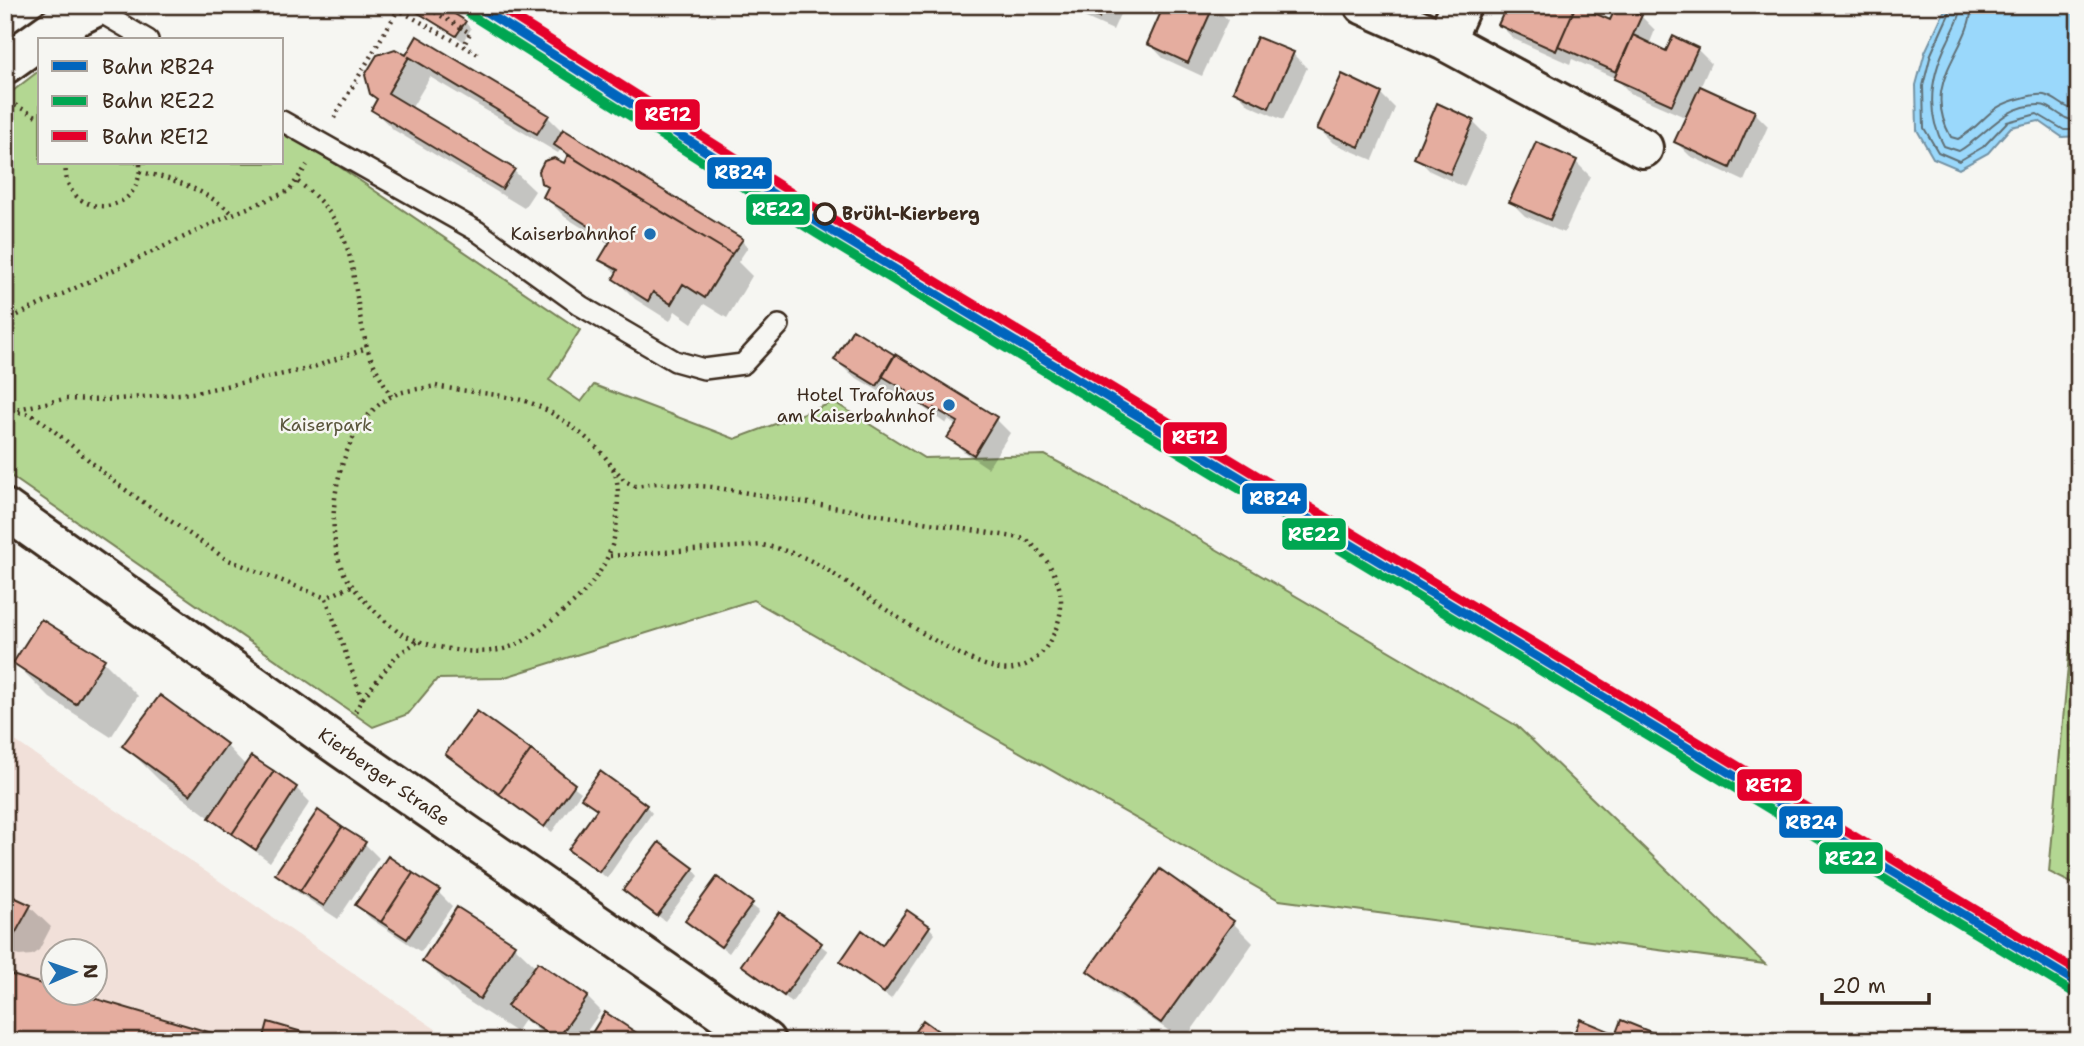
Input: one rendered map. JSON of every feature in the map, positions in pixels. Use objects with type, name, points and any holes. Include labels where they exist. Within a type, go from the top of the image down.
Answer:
[{"type":"street","points":[[1364,5],[1445,41],[1643,148]]},
{"type":"street","points":[[1445,41],[1461,5]]},
{"type":"street","points":[[41,38],[78,10]]},
{"type":"street","points":[[5,64],[38,40]]},
{"type":"street","name":"Kierberger Straße","points":[[5,509],[342,748],[765,1041]]},
{"type":"lane","points":[[78,10],[143,38]]},
{"type":"lane","points":[[284,122],[477,231],[581,306],[676,361],[704,369],[743,364],[779,325]]},
{"type":"path","points":[[390,5],[478,54]]},
{"type":"path","points":[[423,5],[470,33],[464,45]]},
{"type":"path","points":[[346,96],[398,10]]},
{"type":"path","points":[[5,100],[38,117]]},
{"type":"path","points":[[66,164],[66,179],[72,191],[93,206],[118,204],[129,196],[140,172],[139,164]]},
{"type":"path","points":[[140,172],[167,177],[220,203],[233,214]]},
{"type":"path","points":[[5,321],[233,214],[289,191],[298,182],[323,200],[342,229],[356,283],[367,348],[391,396]]},
{"type":"path","points":[[5,411],[64,398],[105,400],[191,393],[308,369],[367,348]]},
{"type":"path","points":[[610,556],[762,545],[787,550],[817,564],[916,628],[986,667],[1012,669],[1041,657],[1061,620],[1062,595],[1054,569],[1041,551],[1026,539],[712,486],[657,483],[635,486],[625,481],[613,467],[596,448],[559,417],[526,401],[436,386],[391,396],[372,411],[349,447],[336,488],[334,534],[341,568],[351,586],[401,633],[443,648],[475,651],[514,646],[576,600],[610,556],[617,529],[618,488],[613,467]]},
{"type":"path","points":[[16,410],[30,414],[46,424],[117,484],[226,559],[326,598],[351,586]]},
{"type":"path","points":[[326,598],[362,699]]},
{"type":"path","points":[[342,748],[349,722],[362,699],[397,655],[420,640]]},
{"type":"shaded area","points":[[5,734],[453,1041],[5,1041]]},
{"type":"green space","name":"Kaiserpark","points":[[38,72],[38,164],[284,164],[284,134],[331,161],[580,330],[549,380],[581,402],[594,385],[735,439],[834,402],[924,458],[1045,455],[1175,525],[1517,726],[1765,964],[1279,900],[753,600],[502,678],[437,679],[408,714],[373,727],[5,472],[8,416],[5,409],[5,97]]},
{"type":"green space","points":[[2079,547],[2079,887],[2049,872]]},
{"type":"water","points":[[1947,5],[2079,5],[2079,136],[2062,137],[2039,121],[2011,127],[1988,153],[1959,169],[1933,158],[1917,130],[1916,85],[1925,52]]},
{"type":"building","points":[[415,5],[440,5],[466,21],[456,36],[412,9]]},
{"type":"building","points":[[1072,5],[1104,5],[1099,18]]},
{"type":"building","points":[[1164,5],[1214,5],[1188,63],[1147,44]]},
{"type":"building","points":[[1507,5],[1576,5],[1556,51],[1498,25]]},
{"type":"building","points":[[1576,5],[1610,20],[1617,5],[1642,15],[1616,72],[1558,46]]},
{"type":"building","points":[[1633,35],[1666,51],[1673,36],[1698,48],[1672,105],[1614,79]]},
{"type":"building","points":[[417,36],[549,115],[537,134],[409,57],[388,93],[515,169],[502,189],[371,110],[377,99],[370,94],[365,75],[377,55],[395,49],[406,55]]},
{"type":"building","points":[[1257,37],[1294,52],[1269,108],[1233,91]]},
{"type":"building","points":[[1342,74],[1382,93],[1359,147],[1317,129]]},
{"type":"building","points":[[1700,86],[1755,111],[1730,168],[1674,142]]},
{"type":"building","points":[[1437,103],[1474,120],[1450,174],[1414,158]]},
{"type":"building","points":[[563,129],[743,239],[732,254],[597,173],[554,145]]},
{"type":"building","points":[[1536,142],[1577,160],[1550,220],[1509,202]]},
{"type":"building","name":"Kaiserbahnhof","points":[[568,155],[732,254],[705,298],[683,284],[671,304],[653,292],[648,301],[613,279],[618,270],[599,260],[611,240],[543,197],[548,187],[541,183],[539,171],[544,161],[554,158],[564,163]]},
{"type":"building","points":[[853,329],[895,355],[877,386],[834,360]]},
{"type":"building","name":"Hotel Trafohaus am Kaiserbahnhof","points":[[895,354],[997,417],[974,455],[947,438],[958,422],[934,408],[932,411],[882,376]]},
{"type":"building","points":[[41,619],[105,659],[76,704],[13,663]]},
{"type":"building","points":[[160,695],[227,744],[190,795],[122,746]]},
{"type":"building","points":[[477,711],[531,750],[499,794],[445,754]]},
{"type":"building","points":[[531,750],[575,784],[544,827],[499,794]]},
{"type":"building","points":[[251,756],[274,771],[232,834],[209,818]]},
{"type":"building","points":[[274,771],[297,787],[256,850],[232,834]]},
{"type":"building","points":[[600,771],[647,805],[599,872],[568,850],[597,809],[581,798]]},
{"type":"building","points":[[318,810],[342,827],[300,891],[275,874]]},
{"type":"building","points":[[342,827],[366,842],[324,906],[300,891]]},
{"type":"building","points":[[659,842],[694,868],[657,916],[623,890]]},
{"type":"building","points":[[388,856],[413,873],[381,922],[355,905]]},
{"type":"building","points":[[1160,869],[1234,921],[1161,1023],[1087,971]]},
{"type":"building","points":[[413,873],[440,890],[407,939],[381,922]]},
{"type":"building","points":[[717,877],[753,903],[721,947],[685,921]]},
{"type":"building","points":[[5,893],[31,905],[15,934],[5,937]]},
{"type":"building","points":[[457,907],[515,944],[480,999],[422,961]]},
{"type":"building","points":[[907,910],[930,926],[884,993],[840,962],[862,930],[882,945]]},
{"type":"building","points":[[779,912],[822,943],[784,996],[741,965]]},
{"type":"building","points":[[538,962],[588,996],[557,1040],[507,1006]]},
{"type":"building","points":[[5,973],[38,983],[38,1007],[108,1007],[108,1002],[239,1041],[5,1041]]},
{"type":"building","points":[[605,1012],[646,1039],[645,1041],[587,1041]]},
{"type":"building","points":[[1580,1019],[1616,1034],[1613,1041],[1571,1041]]},
{"type":"building","points":[[923,1020],[952,1041],[908,1041]]},
{"type":"building","points":[[1621,1020],[1661,1036],[1659,1041],[1613,1041]]},
{"type":"building","points":[[268,1022],[333,1041],[263,1041]]},
{"type":"rail line","name":"RB24","points":[[475,5],[822,225],[2079,984]]},
{"type":"rail line","name":"RE12","points":[[495,5],[828,216],[2079,972]]},
{"type":"rail line","name":"RE22","points":[[469,14],[817,234],[2074,993]]},
{"type":"place","name":"Brühl-Kierberg","points":[[825,214]]},
{"type":"place","name":"Kaiserbahnhof","points":[[650,234]]},
{"type":"place","name":"Hotel Trafohaus am Kaiserbahnhof","points":[[949,405]]}]
